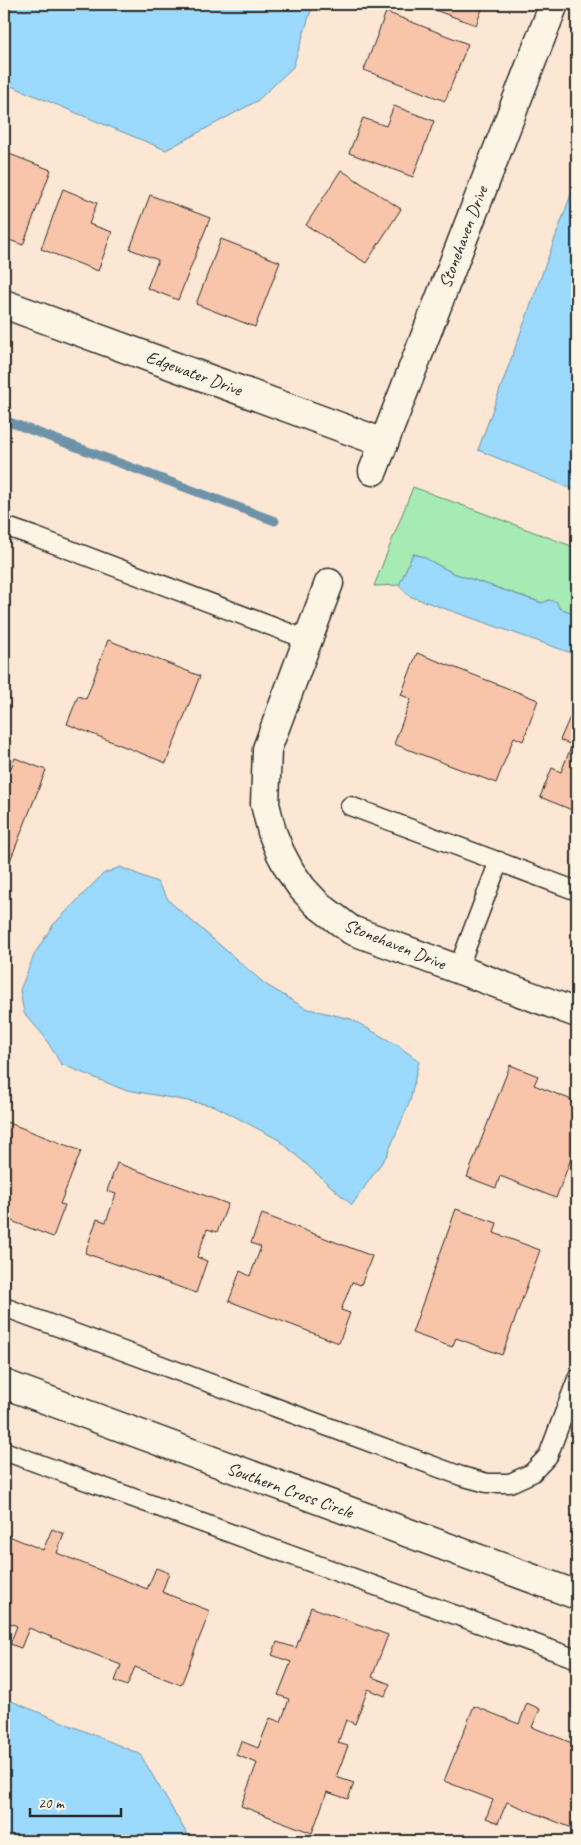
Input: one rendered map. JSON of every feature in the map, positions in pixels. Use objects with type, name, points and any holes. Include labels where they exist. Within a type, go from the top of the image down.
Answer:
[{"type":"street","name":"Stonehaven Drive","points":[[373,471],[554,4]]},
{"type":"street","name":"Edgewater Drive","points":[[4,304],[384,442]]},
{"type":"street","name":"Stonehaven Drive","points":[[329,583],[267,749],[266,804],[272,832],[290,871],[317,904],[351,930],[577,1013]]},
{"type":"street","name":"Southern Cross Circle","points":[[4,1384],[577,1595]]},
{"type":"lane","points":[[4,528],[10,528],[36,537],[308,640]]},
{"type":"lane","points":[[350,806],[577,890]]},
{"type":"lane","points":[[458,970],[499,861]]},
{"type":"lane","points":[[4,1307],[487,1484],[510,1483],[532,1473],[548,1456],[577,1379]]},
{"type":"lane","points":[[4,1451],[577,1660]]},
{"type":"green space","points":[[413,487],[577,548],[577,614],[559,608],[549,600],[543,603],[453,573],[421,556],[413,554],[399,585],[374,586]]},
{"type":"water","points":[[4,4],[313,4],[293,67],[257,101],[166,150],[4,83]]},
{"type":"water","points":[[577,178],[577,491],[478,450]]},
{"type":"water","points":[[413,554],[421,556],[453,573],[542,603],[549,600],[557,602],[559,608],[577,614],[577,655],[409,596],[399,585]]},
{"type":"water","points":[[120,867],[157,882],[170,902],[265,984],[305,1008],[351,1019],[397,1045],[419,1061],[410,1101],[387,1155],[352,1205],[279,1140],[215,1106],[122,1089],[61,1064],[44,1036],[24,1013],[20,990],[35,953],[53,925],[103,874]]},
{"type":"water","points":[[4,1698],[140,1754],[191,1841],[4,1841]]},
{"type":"building","points":[[418,4],[484,4],[476,25]]},
{"type":"building","points":[[386,12],[468,44],[445,101],[364,70]]},
{"type":"building","points":[[394,106],[434,121],[413,177],[349,153],[363,118],[386,126]]},
{"type":"building","points":[[4,152],[51,170],[23,245],[4,238]]},
{"type":"building","points":[[341,170],[401,209],[366,263],[306,225]]},
{"type":"building","points":[[63,189],[97,203],[89,224],[112,232],[98,271],[41,249]]},
{"type":"building","points":[[150,195],[210,218],[178,300],[147,288],[158,260],[130,249]]},
{"type":"building","points":[[221,239],[280,262],[255,327],[196,304]]},
{"type":"building","points":[[108,640],[200,676],[166,763],[67,724],[78,696],[86,699]]},
{"type":"building","points":[[417,653],[538,700],[523,741],[514,737],[496,783],[394,744],[411,699],[401,695]]},
{"type":"building","points":[[573,710],[577,711],[577,812],[540,797],[552,768],[561,772],[572,745],[560,740]]},
{"type":"building","points":[[15,758],[46,770],[4,876],[4,765],[11,768]]},
{"type":"building","points":[[510,1065],[538,1076],[534,1085],[577,1102],[577,1143],[556,1198],[500,1176],[496,1188],[467,1177]]},
{"type":"building","points":[[4,1121],[81,1151],[60,1204],[65,1205],[53,1237],[4,1218]]},
{"type":"building","points":[[117,1163],[228,1204],[217,1232],[207,1229],[197,1257],[207,1261],[196,1293],[85,1253],[97,1219],[106,1222],[116,1194],[107,1191]]},
{"type":"building","points":[[456,1209],[497,1223],[494,1233],[540,1250],[502,1355],[456,1338],[452,1347],[412,1333]]},
{"type":"building","points":[[262,1214],[372,1256],[361,1285],[352,1282],[341,1310],[350,1313],[339,1343],[229,1301],[240,1271],[250,1276],[261,1247],[251,1243]]},
{"type":"building","points":[[52,1529],[64,1534],[57,1553],[147,1589],[156,1568],[169,1573],[162,1592],[210,1611],[181,1685],[135,1667],[127,1686],[115,1681],[121,1665],[29,1628],[21,1648],[10,1644],[17,1626],[4,1620],[4,1534],[43,1550]]},
{"type":"building","points":[[311,1607],[388,1635],[372,1677],[390,1684],[385,1696],[368,1689],[355,1724],[346,1720],[338,1743],[348,1746],[336,1777],[354,1783],[348,1799],[327,1792],[312,1833],[241,1806],[257,1763],[236,1755],[241,1741],[258,1748],[270,1718],[281,1722],[289,1699],[278,1695],[291,1662],[272,1655],[277,1642],[296,1648]]},
{"type":"building","points":[[527,1703],[540,1709],[532,1727],[577,1745],[577,1830],[507,1802],[498,1823],[486,1818],[493,1800],[444,1781],[474,1706],[519,1724]]},
{"type":"waterway","points":[[4,420],[275,521]]}]
